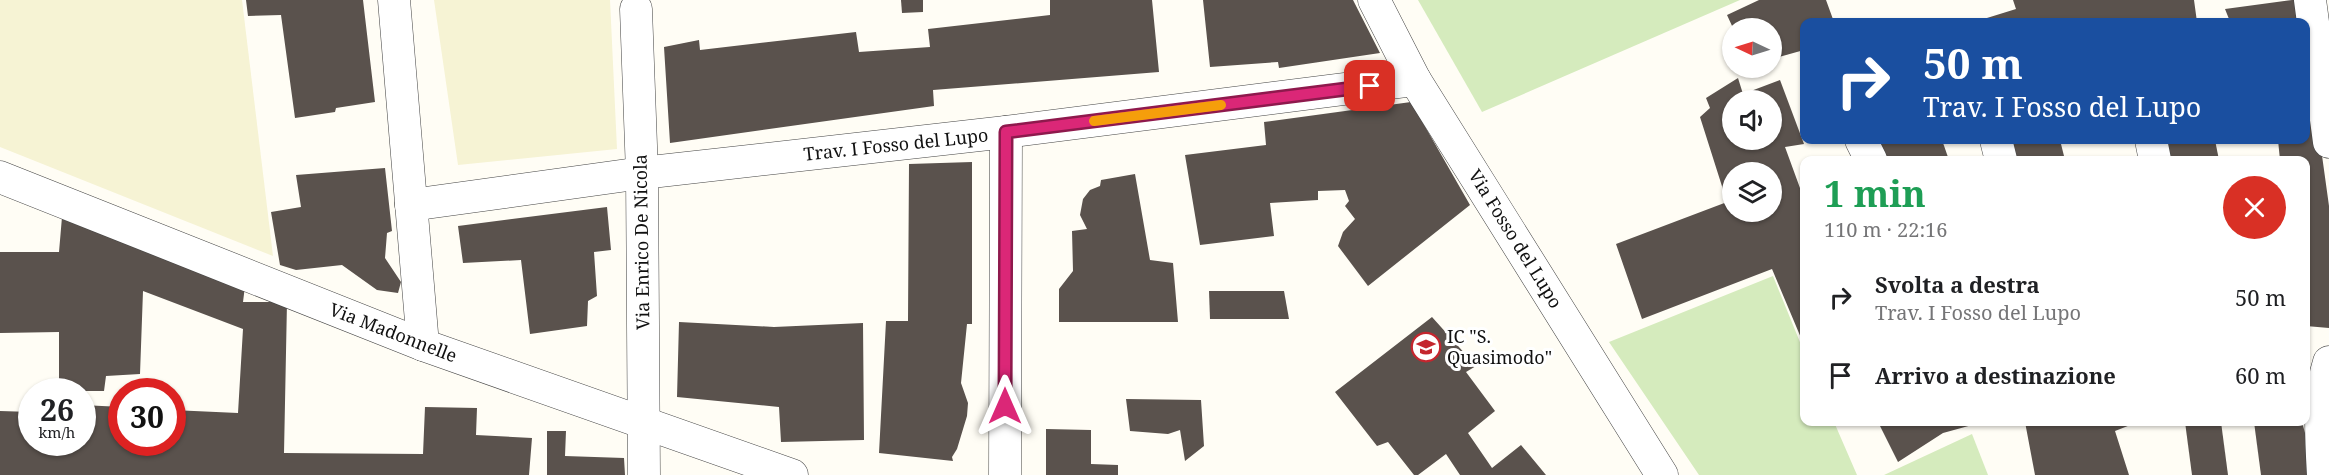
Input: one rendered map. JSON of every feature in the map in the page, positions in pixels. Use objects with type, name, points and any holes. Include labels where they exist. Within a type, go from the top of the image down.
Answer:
[{"type":"street","points":[[394,0],[423,345]]},
{"type":"street","name":"Via Fosso del Lupo","points":[[1374,0],[1415,80],[1662,475]]},
{"type":"street","points":[[2310,0],[2329,142]]},
{"type":"street","name":"Via Enrico De Nicola","points":[[636,9],[642,173],[644,475]]},
{"type":"street","name":"Trav. I Fosso del Lupo","points":[[411,205],[642,173],[1006,132],[1415,80]]},
{"type":"street","points":[[1005,475],[1006,132]]},
{"type":"street","name":"Via Madonnelle","points":[[0,177],[423,345],[792,475]]},
{"type":"street","points":[[2321,361],[2324,376],[2321,446],[2323,475]]},
{"type":"shaded area","points":[[0,0],[242,0],[273,256],[0,147]]},
{"type":"shaded area","points":[[434,0],[610,0],[617,149],[458,165]]},
{"type":"green space","points":[[1418,0],[1740,0],[1482,112]]},
{"type":"green space","points":[[1773,276],[1800,342],[1800,426],[1836,426],[1857,475],[1699,475],[1609,342]]},
{"type":"green space","points":[[1972,434],[1988,475],[1884,475]]},
{"type":"building","points":[[246,0],[363,0],[375,102],[336,108],[335,112],[295,118],[281,15],[248,16]]},
{"type":"building","points":[[901,0],[923,0],[923,12],[902,13]]},
{"type":"building","points":[[1050,0],[1152,0],[1159,72],[933,90],[934,106],[670,143],[664,47],[699,40],[700,50],[856,32],[859,52],[930,47],[928,29],[1050,15]]},
{"type":"building","points":[[1203,0],[1353,0],[1380,53],[1279,68],[1278,62],[1210,67]]},
{"type":"building","points":[[1759,0],[1826,0],[1833,18],[1800,18],[1800,51],[1782,56],[1782,18],[1728,18],[1727,15]]},
{"type":"building","points":[[2013,0],[2194,0],[2196,18],[1987,18],[2016,9]]},
{"type":"building","points":[[2302,0],[2304,18],[2229,18],[2225,9]]},
{"type":"building","points":[[2310,69],[2329,206],[2329,328],[2310,326],[2310,156],[2280,156],[2278,144],[2310,144]]},
{"type":"building","points":[[1738,78],[1742,90],[1722,90],[1722,150],[1782,150],[1782,90],[1754,90],[1780,80],[1800,133],[1800,144],[1804,144],[1785,147],[1800,188],[1800,336],[1772,269],[1642,319],[1616,244],[1722,204],[1722,222],[1782,222],[1782,162],[1722,162],[1722,186],[1700,117],[1710,108],[1706,98]]},
{"type":"building","points":[[1411,102],[1470,205],[1368,286],[1338,246],[1343,232],[1355,219],[1345,206],[1349,201],[1345,190],[1318,191],[1318,200],[1270,203],[1274,236],[1200,245],[1185,155],[1266,145],[1264,122]]},
{"type":"building","points":[[1877,144],[1943,144],[1948,156],[1884,156]]},
{"type":"building","points":[[2007,144],[2061,144],[2064,156],[2011,156]]},
{"type":"building","points":[[2161,144],[2216,144],[2218,156],[2162,156]]},
{"type":"building","points":[[972,162],[972,324],[967,324],[961,383],[968,403],[967,416],[957,449],[952,457],[953,461],[879,453],[886,321],[908,321],[909,164]]},
{"type":"building","points":[[385,168],[392,231],[387,233],[385,258],[401,282],[398,293],[377,290],[342,265],[296,270],[280,265],[271,212],[301,207],[296,175]]},
{"type":"building","points":[[1135,174],[1150,260],[1173,263],[1178,322],[1059,322],[1059,289],[1073,271],[1072,231],[1087,229],[1080,215],[1083,199],[1090,190],[1100,186],[1101,180]]},
{"type":"building","points":[[607,207],[611,250],[594,252],[597,296],[588,301],[587,326],[530,334],[521,260],[463,263],[458,226]]},
{"type":"building","points":[[62,217],[245,286],[243,302],[287,302],[284,453],[423,454],[425,407],[477,408],[476,435],[532,438],[529,475],[0,475],[0,411],[18,412],[18,456],[96,456],[96,406],[108,406],[108,456],[186,456],[186,411],[238,413],[243,329],[143,291],[140,374],[106,376],[104,391],[96,391],[96,378],[59,378],[59,332],[0,333],[0,252],[59,252]]},
{"type":"building","points":[[1209,291],[1284,291],[1289,319],[1210,319]]},
{"type":"building","points":[[1432,317],[1476,366],[1466,372],[1495,411],[1468,433],[1492,468],[1521,445],[1546,475],[1460,475],[1446,454],[1418,475],[1414,475],[1388,442],[1377,446],[1335,392]]},
{"type":"building","points":[[679,322],[774,327],[863,323],[864,440],[781,442],[779,407],[677,397]]},
{"type":"building","points":[[1126,399],[1201,400],[1204,446],[1185,461],[1180,430],[1168,434],[1130,431]]},
{"type":"building","points":[[1880,426],[1968,426],[1943,433],[1898,462]]},
{"type":"building","points":[[2026,426],[2128,426],[2115,431],[2129,475],[2035,475]]},
{"type":"building","points":[[2186,426],[2222,426],[2228,475],[2192,475]]},
{"type":"building","points":[[2255,426],[2303,426],[2307,440],[2309,475],[2261,475]]},
{"type":"building","points":[[1046,429],[1091,430],[1091,464],[1118,465],[1118,475],[1046,475]]},
{"type":"building","points":[[547,431],[566,431],[565,456],[624,458],[625,475],[547,475]]},
{"type":"slow traffic","points":[[1094,121],[1221,105]]},
{"type":"place","name":"IC \"S. Quasimodo\"","points":[[1426,347]]},
{"type":"route","points":[[1005,406],[1006,132],[1370,86]]}]
